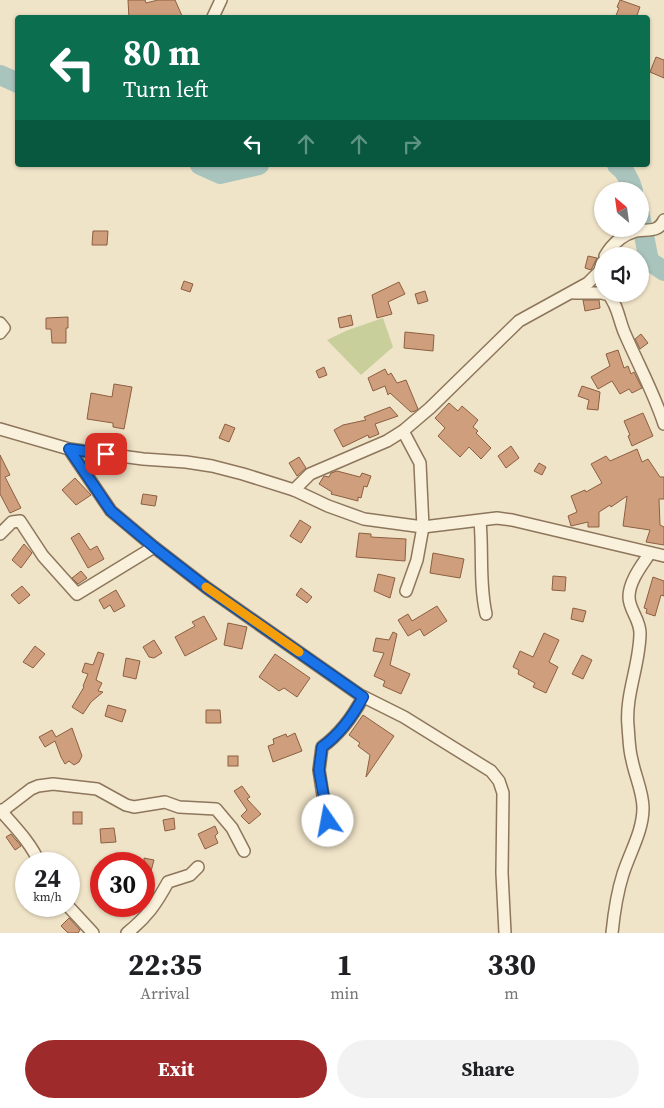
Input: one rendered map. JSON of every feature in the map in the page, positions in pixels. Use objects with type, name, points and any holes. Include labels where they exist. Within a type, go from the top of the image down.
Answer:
[{"type":"street","points":[[214,15],[221,0]]},
{"type":"street","points":[[610,247],[621,237],[636,231],[652,230],[661,226],[664,220]]},
{"type":"street","points":[[294,490],[310,474],[387,441],[403,431],[430,408],[519,321],[574,293],[594,279]]},
{"type":"street","points":[[574,293],[594,294]]},
{"type":"street","points":[[613,302],[621,324],[652,391],[664,424]]},
{"type":"street","points":[[0,323],[4,328],[0,333]]},
{"type":"street","points":[[0,429],[69,449],[212,466],[294,490],[328,506],[364,519],[423,528],[497,518],[664,556]]},
{"type":"street","points":[[403,431],[420,463],[423,528],[417,560],[406,591]]},
{"type":"street","points":[[69,449],[111,511],[207,588],[363,697],[404,717],[490,771],[498,781],[503,793],[502,873],[505,933]]},
{"type":"street","points":[[0,534],[12,522],[20,521],[43,556],[78,594],[154,547]]},
{"type":"street","points":[[480,521],[482,598],[486,614]]},
{"type":"street","points":[[612,933],[614,906],[636,842],[643,808],[638,778],[631,760],[628,725],[628,709],[637,668],[640,632],[640,622],[633,610],[629,597],[632,582],[650,553]]},
{"type":"street","points":[[328,828],[319,770],[322,747],[334,739],[344,727],[363,697]]},
{"type":"street","points":[[35,852],[18,829],[1,811],[20,796],[38,786],[53,784],[97,789],[126,805],[134,807],[165,802],[180,807],[216,808],[232,828],[244,851]]},
{"type":"street","points":[[128,933],[144,920],[168,882],[190,875],[198,867]]},
{"type":"street","points":[[78,917],[93,933]]},
{"type":"green space","points":[[383,318],[393,347],[361,375],[327,340],[348,330]]},
{"type":"building","points":[[128,0],[145,0],[146,3],[158,0],[175,0],[182,15],[129,15]]},
{"type":"building","points":[[620,0],[640,7],[637,15],[616,15],[619,8],[617,7]]},
{"type":"building","points":[[656,57],[664,60],[664,78],[650,72]]},
{"type":"building","points":[[93,231],[108,231],[107,245],[92,245]]},
{"type":"building","points":[[588,256],[594,257],[594,264],[591,270],[585,268]]},
{"type":"building","points":[[184,281],[193,284],[190,292],[181,289]]},
{"type":"building","points":[[399,282],[405,294],[388,302],[392,314],[377,318],[372,295]]},
{"type":"building","points":[[425,291],[428,301],[418,304],[415,294]]},
{"type":"building","points":[[583,300],[599,302],[600,308],[585,311]]},
{"type":"building","points":[[351,315],[353,325],[340,328],[338,318]]},
{"type":"building","points":[[68,317],[66,343],[52,343],[51,329],[46,329],[46,318]]},
{"type":"building","points":[[405,332],[434,335],[433,351],[404,348]]},
{"type":"building","points":[[641,334],[648,343],[640,349],[635,339]]},
{"type":"building","points":[[618,350],[624,368],[628,366],[631,374],[634,372],[642,388],[632,393],[629,389],[620,394],[612,381],[598,389],[591,377],[610,366],[606,354]]},
{"type":"building","points":[[324,367],[327,375],[319,378],[316,371]]},
{"type":"building","points":[[385,369],[388,375],[391,373],[397,383],[406,380],[418,409],[411,412],[390,393],[388,395],[385,386],[373,391],[368,378]]},
{"type":"building","points":[[114,384],[132,387],[124,429],[113,427],[113,423],[87,419],[91,393],[112,397]]},
{"type":"building","points":[[582,386],[600,392],[598,410],[587,409],[589,400],[578,396]]},
{"type":"building","points":[[449,403],[458,411],[462,406],[478,420],[473,427],[478,431],[476,433],[491,448],[481,459],[469,447],[460,457],[438,436],[445,428],[435,418]]},
{"type":"building","points":[[390,407],[398,416],[375,424],[379,434],[369,438],[368,435],[343,447],[334,430],[343,425],[366,420],[364,417]]},
{"type":"building","points":[[643,413],[653,436],[632,446],[624,421]]},
{"type":"building","points":[[225,424],[235,428],[229,442],[219,438]]},
{"type":"building","points":[[511,446],[519,458],[506,468],[498,456]]},
{"type":"building","points":[[637,449],[642,462],[648,459],[660,477],[664,477],[664,499],[659,499],[660,525],[664,527],[664,545],[646,542],[650,530],[623,526],[627,496],[611,507],[610,505],[599,512],[599,527],[588,527],[588,522],[571,526],[568,516],[577,512],[571,496],[585,490],[586,492],[602,483],[591,464],[606,456],[610,461]]},
{"type":"building","points":[[0,455],[10,475],[5,477],[21,508],[10,513],[0,494]]},
{"type":"building","points":[[299,457],[306,468],[297,476],[289,463]]},
{"type":"building","points":[[539,463],[546,467],[542,475],[534,471]]},
{"type":"building","points":[[337,471],[360,477],[362,473],[371,476],[367,487],[364,486],[361,498],[358,497],[358,501],[331,494],[332,492],[319,484],[324,476],[329,477],[331,473]]},
{"type":"building","points":[[75,478],[91,495],[76,505],[62,490]]},
{"type":"building","points":[[143,494],[157,496],[155,506],[141,504]]},
{"type":"building","points":[[300,520],[311,527],[301,543],[290,536]]},
{"type":"building","points":[[79,533],[90,550],[97,546],[104,559],[88,568],[71,538]]},
{"type":"building","points":[[359,533],[371,534],[371,537],[406,539],[405,561],[356,557]]},
{"type":"building","points":[[24,544],[32,553],[21,568],[12,560]]},
{"type":"building","points":[[433,553],[464,559],[460,578],[430,573]]},
{"type":"building","points":[[81,571],[87,578],[78,584],[72,578]]},
{"type":"building","points":[[378,574],[395,578],[390,598],[374,591]]},
{"type":"building","points":[[553,576],[566,577],[565,591],[552,590]]},
{"type":"building","points":[[653,577],[664,581],[664,596],[661,595],[655,616],[646,613],[647,609],[644,608]]},
{"type":"building","points":[[22,586],[30,595],[19,604],[11,595]]},
{"type":"building","points":[[301,588],[312,597],[307,603],[296,595]]},
{"type":"building","points":[[116,590],[125,606],[114,612],[110,605],[104,609],[99,600]]},
{"type":"building","points":[[437,606],[447,621],[424,636],[420,629],[408,636],[398,620],[408,614],[412,621]]},
{"type":"building","points":[[573,608],[586,611],[583,622],[571,619]]},
{"type":"building","points":[[204,616],[217,639],[185,656],[175,637],[195,626],[192,622]]},
{"type":"building","points":[[228,623],[247,627],[242,649],[224,645]]},
{"type":"building","points":[[393,632],[397,634],[390,665],[410,674],[401,694],[383,686],[385,681],[374,676],[384,653],[373,651],[376,638],[389,640]]},
{"type":"building","points":[[544,633],[559,640],[549,662],[558,667],[546,693],[533,687],[535,683],[518,674],[519,670],[513,667],[520,651],[533,657]]},
{"type":"building","points":[[154,640],[162,653],[154,658],[149,657],[143,647]]},
{"type":"building","points":[[35,646],[45,654],[33,668],[23,662]]},
{"type":"building","points":[[98,652],[104,654],[96,680],[102,683],[98,691],[103,692],[91,702],[83,714],[72,707],[84,687],[88,674],[82,672],[85,663],[93,665]]},
{"type":"building","points":[[275,654],[310,678],[297,697],[284,688],[279,691],[259,677]]},
{"type":"building","points":[[582,655],[592,660],[583,679],[572,674]]},
{"type":"building","points":[[126,658],[140,661],[136,679],[123,676]]},
{"type":"building","points":[[108,705],[126,710],[122,722],[105,716]]},
{"type":"building","points":[[206,710],[220,710],[221,723],[206,723]]},
{"type":"building","points":[[363,715],[394,736],[366,777],[370,755],[358,746],[360,743],[349,735]]},
{"type":"building","points":[[72,728],[82,756],[79,762],[74,765],[69,761],[65,764],[55,741],[45,747],[39,737],[52,730],[56,737]]},
{"type":"building","points":[[295,733],[302,751],[273,762],[268,746],[274,744],[273,739],[286,734],[287,737]]},
{"type":"building","points":[[228,756],[238,756],[238,766],[228,766]]},
{"type":"building","points":[[242,786],[250,797],[247,799],[261,814],[249,824],[241,816],[247,810],[234,791]]},
{"type":"building","points":[[73,812],[82,812],[82,824],[73,824]]},
{"type":"building","points":[[174,818],[175,829],[165,831],[163,820]]},
{"type":"building","points":[[215,826],[218,833],[215,836],[218,843],[205,849],[198,834]]},
{"type":"building","points":[[114,828],[116,842],[101,843],[100,829]]},
{"type":"building","points":[[11,834],[21,846],[15,850],[6,837]]},
{"type":"building","points":[[69,918],[80,930],[78,933],[68,933],[61,926]]},
{"type":"waterway","points":[[0,75],[15,82]]},
{"type":"waterway","points":[[204,167],[220,174],[250,167]]},
{"type":"waterway","points":[[619,167],[630,182]]},
{"type":"waterway","points":[[644,238],[649,261],[664,271]]},
{"type":"slow traffic","points":[[206,587],[299,652]]},
{"type":"route","points":[[106,454],[69,449],[111,511],[207,588],[363,697],[344,727],[334,739],[322,747],[319,770],[328,821]]}]
